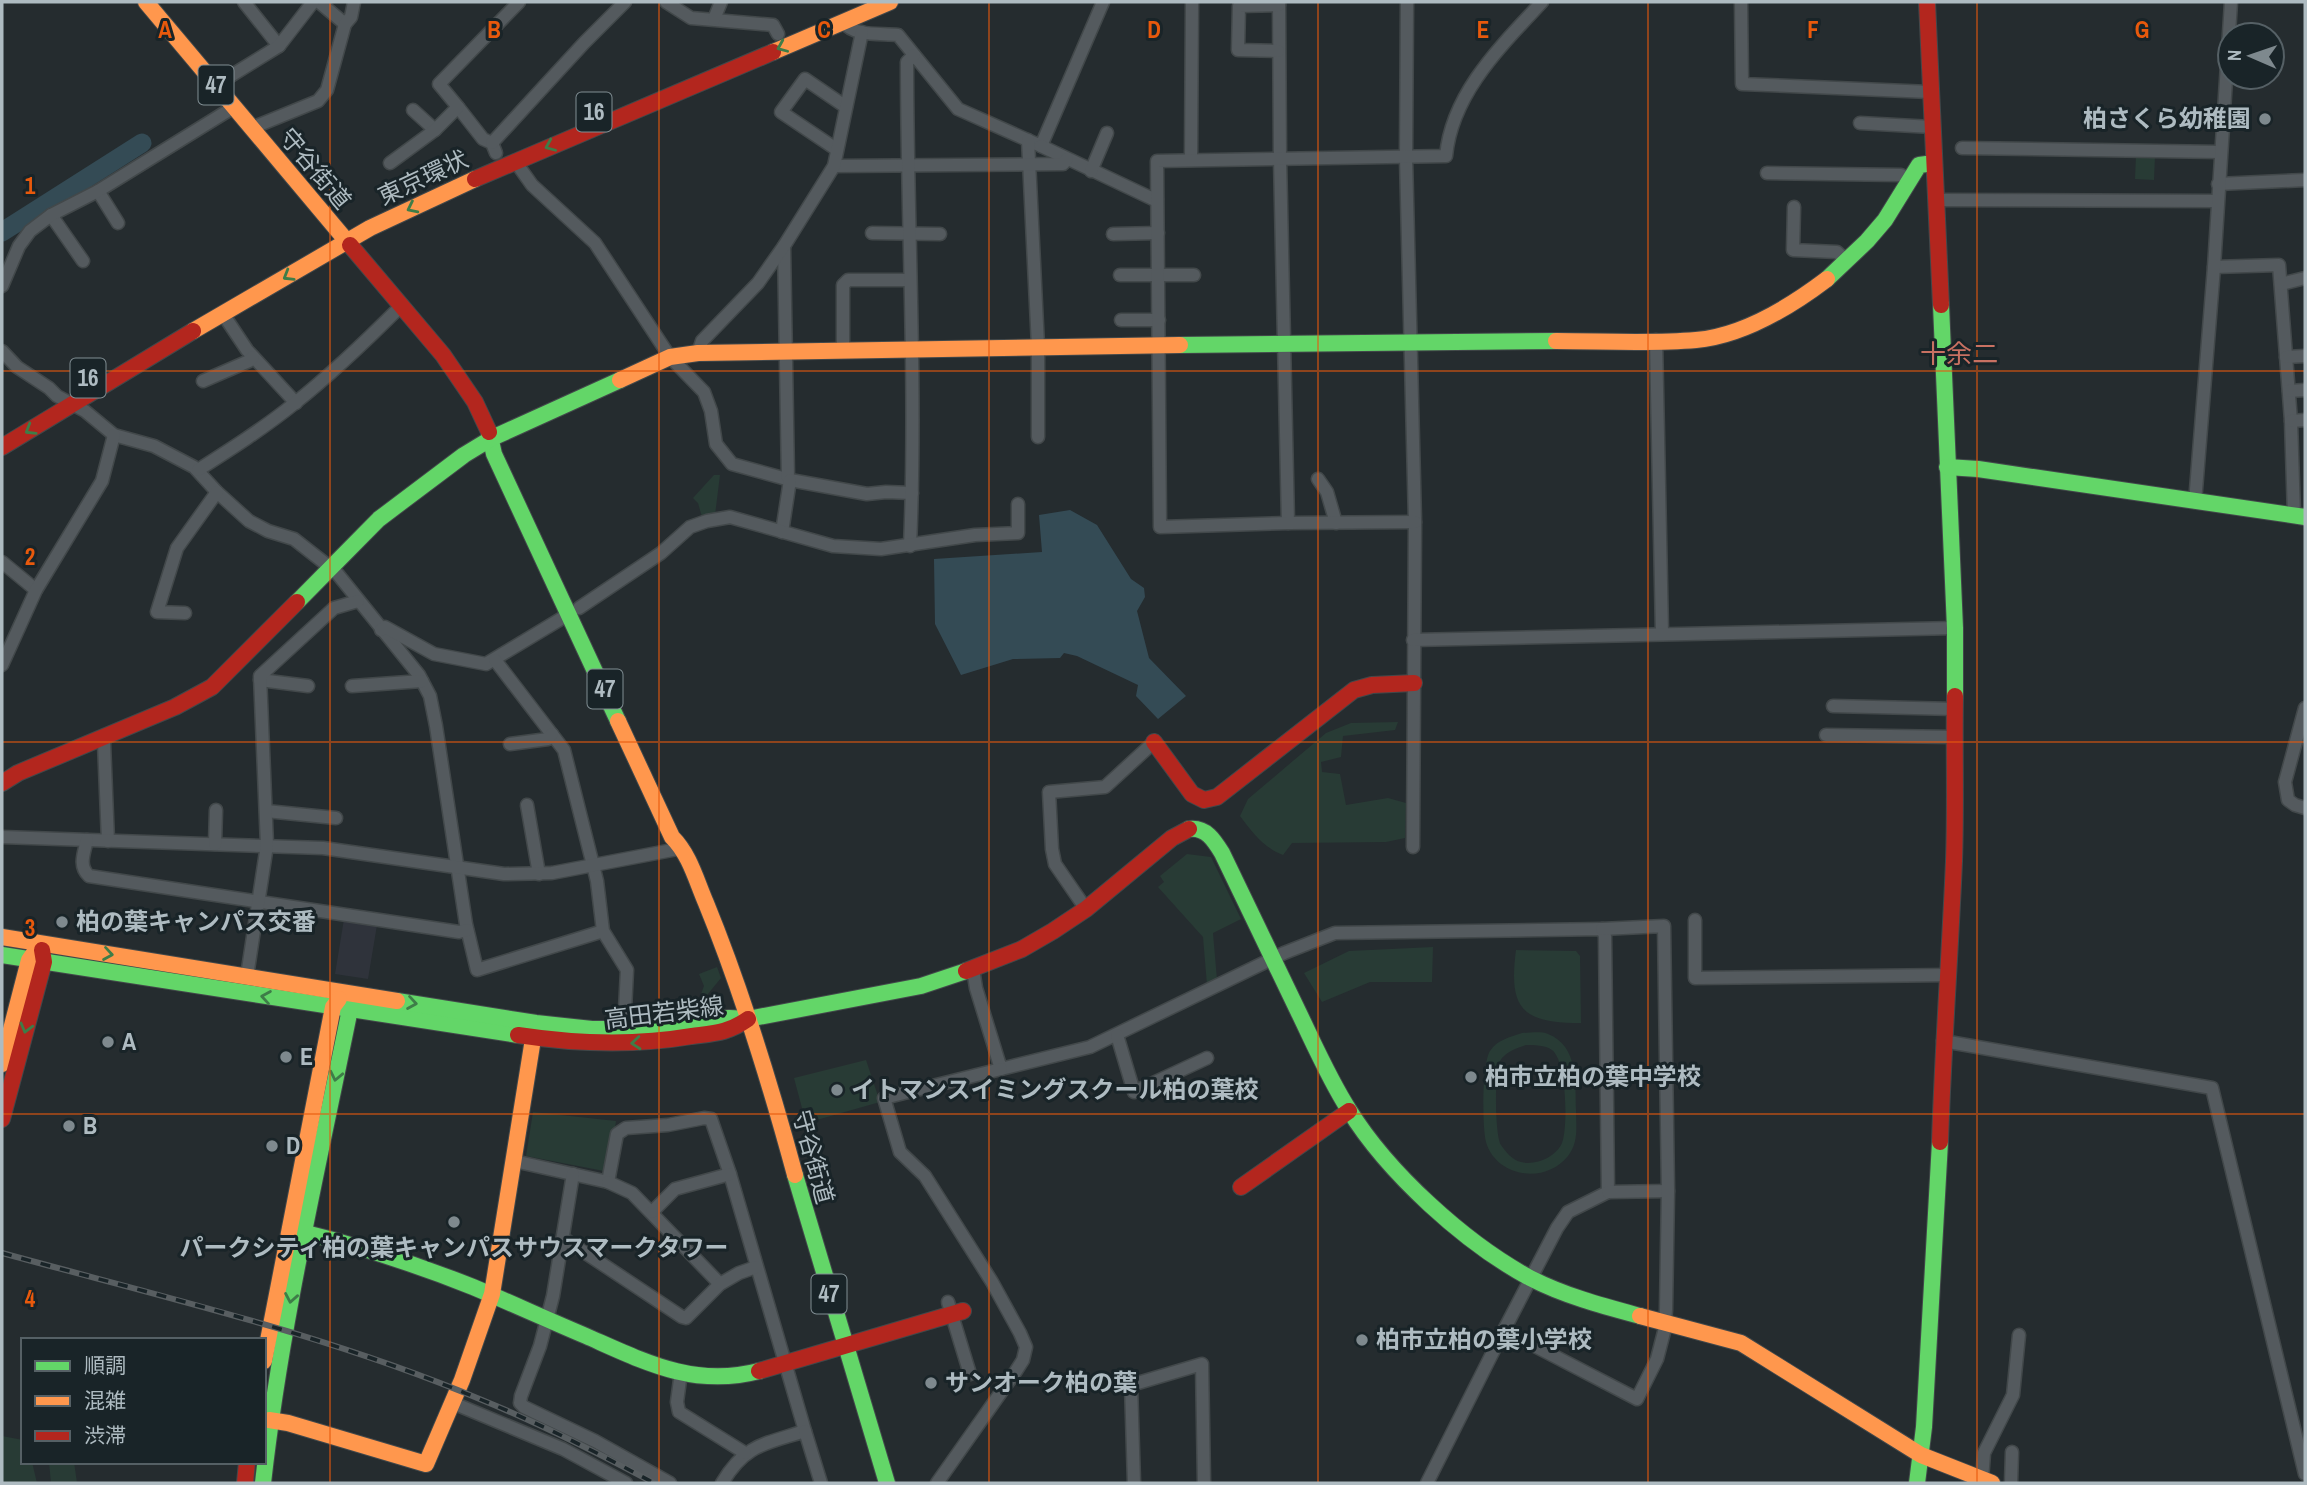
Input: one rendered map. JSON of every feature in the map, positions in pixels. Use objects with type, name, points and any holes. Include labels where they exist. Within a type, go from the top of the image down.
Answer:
[{"type":"main road","name":"守谷街道","points":[[146,2],[402,305],[454,372],[492,438],[494,454],[574,611],[672,837],[683,848],[714,923],[776,1105],[803,1210],[887,1483]]},
{"type":"main road","name":"東京環状","points":[[463,167],[494,148],[854,2]]},
{"type":"main road","name":"東京環状","points":[[2,447],[223,314],[342,235],[890,2]]},
{"type":"main road","points":[[1917,1483],[1937,1213],[1943,1041],[1949,975],[1954,857],[1955,709],[1955,628],[1927,2]]},
{"type":"main road","points":[[2,783],[19,773],[175,707],[212,687],[379,519],[472,450],[492,438],[670,357],[698,353],[1038,346],[1698,340],[1752,324],[1800,298],[1847,261],[1885,220],[1919,164],[1934,163]]},
{"type":"main road","name":"東京環状","points":[[2,430],[442,177]]},
{"type":"main road","points":[[1947,467],[2299,516]]},
{"type":"main road","points":[[1154,742],[1192,794],[1204,800],[1217,797],[1354,690],[1372,685],[1414,683]]},
{"type":"main road","points":[[748,1019],[921,986],[974,969],[1021,949],[1086,909],[1187,828],[1206,831],[1222,853],[1349,1111],[1394,1170],[1439,1213],[1481,1247],[1531,1278],[1585,1301],[1741,1343],[1921,1455],[1987,1481]]},
{"type":"main road","name":"高田若柴線","points":[[2,937],[536,1023],[624,1030],[729,1018],[748,1019]]},
{"type":"main road","points":[[2,1119],[40,943]]},
{"type":"main road","name":"高田若柴線","points":[[2,955],[533,1039],[591,1044],[656,1042],[733,1030],[748,1019]]},
{"type":"main road","points":[[2,1064],[37,961]]},
{"type":"main road","points":[[266,1452],[297,1230],[345,992]]},
{"type":"main road","points":[[269,1420],[288,1423],[426,1464],[453,1403],[492,1294],[533,1039]]},
{"type":"main road","points":[[1241,1187],[1349,1111]]},
{"type":"main road","points":[[297,1230],[383,1252],[492,1294],[643,1361],[709,1377],[735,1377],[786,1364],[955,1309]]},
{"type":"main road","points":[[266,1353],[297,1230]]},
{"type":"main road","points":[[245,1483],[247,1464]]},
{"type":"main road","points":[[263,1483],[265,1464]]},
{"type":"street","points":[[244,2],[279,46]]},
{"type":"street","points":[[216,85],[279,46],[313,2]]},
{"type":"street","points":[[318,2],[345,24]]},
{"type":"street","points":[[252,130],[318,101],[327,90],[345,24],[351,17],[354,2]]},
{"type":"street","points":[[519,2],[439,84],[483,139],[494,148],[583,43],[625,2]]},
{"type":"street","points":[[666,2],[691,18],[773,25],[778,34]]},
{"type":"street","points":[[713,19],[721,2]]},
{"type":"street","points":[[1041,146],[1104,2]]},
{"type":"street","points":[[1407,2],[1406,158],[1415,522],[1413,847]]},
{"type":"street","points":[[1415,522],[1160,527],[1157,160],[1446,156],[1448,136],[1456,112],[1493,55],[1542,2]]},
{"type":"street","points":[[1741,2],[1742,84],[1930,92]]},
{"type":"street","points":[[2195,502],[2231,2]]},
{"type":"street","points":[[1191,160],[1192,4]]},
{"type":"street","points":[[1279,51],[1238,50],[1239,6],[1279,4],[1288,523]]},
{"type":"street","points":[[843,22],[847,27],[862,32],[898,34],[958,109],[1157,199]]},
{"type":"street","points":[[698,353],[702,341],[758,283],[834,166],[862,32]]},
{"type":"street","points":[[910,546],[913,350],[907,164],[907,62],[914,55]]},
{"type":"street","points":[[836,149],[781,112],[805,79],[846,107]]},
{"type":"street","points":[[2,286],[19,246],[30,231],[51,215],[98,191],[234,107]]},
{"type":"street","points":[[390,163],[435,130],[457,107]]},
{"type":"street","points":[[413,110],[435,130]]},
{"type":"street","points":[[1860,123],[1932,127]]},
{"type":"street","points":[[1091,171],[1107,133]]},
{"type":"street","points":[[1028,140],[1038,346],[1038,437]]},
{"type":"street","points":[[1962,148],[2220,152]]},
{"type":"street","points":[[834,166],[1063,164],[1067,159]]},
{"type":"street","points":[[515,161],[532,185],[595,243],[670,357],[704,392],[711,411],[716,444],[732,464],[789,479],[867,494],[912,494]]},
{"type":"street","points":[[1767,173],[1901,175],[1910,179]]},
{"type":"street","points":[[2218,184],[2305,180]]},
{"type":"street","points":[[98,191],[118,223]]},
{"type":"street","points":[[1936,200],[2217,201]]},
{"type":"street","points":[[1794,207],[1793,250],[1837,252],[1847,261]]},
{"type":"street","points":[[51,215],[83,261]]},
{"type":"street","points":[[872,233],[940,234]]},
{"type":"street","points":[[1113,234],[1158,233]]},
{"type":"street","points":[[782,532],[789,479],[784,246]]},
{"type":"street","points":[[2214,267],[2279,265],[2299,516]]},
{"type":"street","points":[[1120,275],[1194,275]]},
{"type":"street","points":[[2281,285],[2305,278]]},
{"type":"street","points":[[843,351],[843,285],[848,280],[910,280]]},
{"type":"street","points":[[198,470],[296,403],[363,344],[402,305]]},
{"type":"street","points":[[223,314],[253,356],[296,403]]},
{"type":"street","points":[[1121,320],[1159,320]]},
{"type":"street","points":[[1656,340],[1662,634]]},
{"type":"street","points":[[2,351],[17,367],[57,396],[85,411],[114,435],[154,446],[198,470],[217,492],[249,521],[294,540],[331,569],[422,681],[430,696],[436,726],[467,930],[477,970],[600,932]]},
{"type":"street","points":[[204,381],[249,361],[253,356]]},
{"type":"street","points":[[2286,357],[2305,356]]},
{"type":"street","points":[[2288,391],[2305,390]]},
{"type":"street","points":[[2291,421],[2305,420]]},
{"type":"street","points":[[2,665],[36,590],[102,481],[114,435]]},
{"type":"street","points":[[1318,479],[1326,492],[1336,523]]},
{"type":"street","points":[[186,613],[157,611],[177,548],[217,492]]},
{"type":"street","points":[[381,630],[384,627],[434,654],[486,664],[574,611],[661,553],[690,527],[707,521],[730,517],[833,546],[881,549],[975,535],[1018,533],[1018,504]]},
{"type":"street","points":[[2,562],[36,590]]},
{"type":"street","points":[[247,976],[267,845],[260,676],[334,608],[358,601]]},
{"type":"street","points":[[1413,640],[1955,628]]},
{"type":"street","points":[[495,660],[564,750],[593,865],[603,931],[627,970],[624,1030]]},
{"type":"street","points":[[260,680],[308,686]]},
{"type":"street","points":[[352,686],[422,681]]},
{"type":"street","points":[[1833,706],[1955,709]]},
{"type":"street","points":[[2305,708],[2285,782],[2288,800],[2305,808]]},
{"type":"street","points":[[510,744],[548,738],[552,733]]},
{"type":"street","points":[[1826,735],[1954,737]]},
{"type":"street","points":[[102,737],[108,841]]},
{"type":"street","points":[[1086,909],[1055,864],[1049,792],[1105,787],[1154,742]]},
{"type":"street","points":[[527,805],[540,874]]},
{"type":"street","points":[[215,844],[216,810]]},
{"type":"street","points":[[266,811],[336,818]]},
{"type":"street","points":[[2,837],[323,848],[504,874],[540,874],[683,848]]},
{"type":"street","points":[[86,840],[82,866],[89,876],[458,932],[467,930]]},
{"type":"street","points":[[1695,920],[1695,978],[1949,975]]},
{"type":"street","points":[[937,1483],[1016,1371],[1026,1348],[992,1282],[950,1214],[925,1176],[900,1153],[884,1098],[1090,1047],[1273,959],[1335,933],[1664,926],[1668,1191],[1665,1323],[1657,1359],[1637,1399],[1504,1330]]},
{"type":"street","points":[[1602,929],[1605,949],[1608,1192]]},
{"type":"street","points":[[974,969],[976,988],[1001,1069]]},
{"type":"street","points":[[1117,1035],[1134,1092],[1207,1058]]},
{"type":"street","points":[[1943,1041],[2212,1088],[2305,1474]]},
{"type":"street","points":[[608,1182],[617,1134],[625,1128],[711,1119],[730,1174],[821,1483]]},
{"type":"street","points":[[514,1161],[608,1182],[632,1193],[720,1284]]},
{"type":"street","points":[[573,1174],[558,1272],[547,1319],[520,1403],[670,1483]]},
{"type":"street","points":[[652,1212],[675,1189],[730,1174]]},
{"type":"street","points":[[1427,1483],[1557,1228],[1568,1212],[1608,1192],[1668,1191]]},
{"type":"street","points":[[563,1238],[681,1317],[690,1316],[720,1284],[738,1273],[756,1267]]},
{"type":"street","points":[[955,1309],[970,1374]]},
{"type":"street","points":[[1987,1481],[1984,1453],[2013,1395],[2019,1335]]},
{"type":"street","points":[[1134,1483],[1131,1385],[1202,1364],[1204,1483]]},
{"type":"street","points":[[681,1372],[677,1402],[679,1412],[745,1453]]},
{"type":"street","points":[[453,1403],[562,1449],[626,1483]]},
{"type":"street","points":[[722,1483],[730,1469],[753,1448],[806,1431]]},
{"type":"street","points":[[2011,1483],[2012,1452]]},
{"type":"shaded area","points":[[344,919],[377,925],[368,979],[335,974]]},
{"type":"green space","points":[[2136,155],[2155,156],[2154,180],[2135,179]]},
{"type":"green space","points":[[714,475],[720,475],[715,515],[702,517],[698,503],[693,498]]},
{"type":"green space","points":[[1398,722],[1395,730],[1343,736],[1341,757],[1321,762],[1322,772],[1340,774],[1346,805],[1388,798],[1406,803],[1405,838],[1386,842],[1292,843],[1283,855],[1264,844],[1240,816],[1248,799],[1326,733],[1351,723]]},
{"type":"green space","points":[[1187,854],[1211,857],[1241,919],[1213,933],[1217,980],[1207,985],[1203,937],[1158,887],[1164,882],[1160,876]]},
{"type":"green space","points":[[1433,947],[1432,982],[1370,982],[1322,1002],[1304,973],[1349,951]]},
{"type":"green space","points":[[1516,950],[1576,951],[1580,956],[1581,1023],[1545,1020],[1524,1009],[1515,987]]},
{"type":"green space","points":[[717,967],[721,978],[703,1000],[698,1002],[704,986],[699,974]]},
{"type":"green space","points":[[1522,1033],[1548,1034],[1558,1040],[1570,1056],[1575,1078],[1576,1128],[1572,1151],[1558,1165],[1535,1174],[1522,1173],[1500,1163],[1491,1154],[1485,1134],[1483,1110],[1487,1058],[1496,1044]],"holes":[[[1526,1045],[1549,1048],[1557,1057],[1563,1080],[1565,1110],[1564,1135],[1559,1148],[1544,1159],[1532,1163],[1518,1161],[1507,1153],[1499,1140],[1496,1118],[1500,1061],[1508,1053]]]},
{"type":"green space","name":"イトマンスイミングスクール柏の葉校","points":[[866,1060],[880,1102],[806,1123],[794,1078]]},
{"type":"green space","points":[[533,1112],[616,1121],[609,1168],[604,1171],[526,1156]]},
{"type":"green space","points":[[2,1436],[21,1440],[21,1464],[32,1464],[37,1483],[2,1483]]},
{"type":"green space","points":[[49,1464],[74,1464],[77,1483],[51,1483]]},
{"type":"water","points":[[1070,510],[1097,525],[1131,579],[1144,588],[1145,597],[1137,611],[1149,658],[1186,696],[1158,719],[1136,696],[1138,685],[1077,656],[1064,653],[1060,658],[1013,659],[961,675],[935,624],[934,559],[1042,552],[1039,515]]},
{"type":"waterway","points":[[2,232],[142,143]]},
{"type":"railway","points":[[2,1253],[245,1319],[365,1356],[504,1409],[654,1483]]},
{"type":"traffic: fast","points":[[1827,279],[1885,220],[1919,165],[1934,163]]},
{"type":"traffic: fast","points":[[1941,305],[1955,628],[1955,696]]},
{"type":"traffic: fast","points":[[1180,345],[1556,341]]},
{"type":"traffic: fast","points":[[297,602],[379,519],[464,455],[492,438],[620,380]]},
{"type":"traffic: fast","points":[[489,432],[494,454],[618,721]]},
{"type":"traffic: fast","points":[[1947,467],[1978,469],[2305,517]]},
{"type":"traffic: fast","points":[[1189,829],[1205,832],[1222,853],[1335,1086],[1365,1134],[1406,1182],[1454,1226],[1530,1278],[1570,1295],[1640,1316]]},
{"type":"traffic: fast","points":[[2,955],[518,1035]]},
{"type":"traffic: fast","points":[[397,1001],[536,1023],[592,1029],[651,1029],[729,1018],[748,1019],[921,986],[966,971]]},
{"type":"traffic: fast","points":[[266,1460],[290,1304],[350,1009],[346,998]]},
{"type":"traffic: fast","points":[[1917,1483],[1924,1427],[1940,1142]]},
{"type":"traffic: fast","points":[[795,1175],[887,1483]]},
{"type":"traffic: fast","points":[[290,1229],[383,1255],[450,1278],[670,1370],[713,1376],[759,1371]]},
{"type":"traffic: fast","points":[[263,1483],[266,1464]]},
{"type":"traffic: slow","points":[[146,2],[350,245]]},
{"type":"traffic: slow","points":[[773,52],[890,2]]},
{"type":"traffic: slow","points":[[193,331],[370,228],[475,179]]},
{"type":"traffic: slow","points":[[1556,341],[1661,342],[1714,337],[1731,333],[1765,318],[1798,300],[1827,279]]},
{"type":"traffic: slow","points":[[620,380],[670,357],[698,353],[1180,345]]},
{"type":"traffic: slow","points":[[618,721],[672,837],[692,868],[719,936],[755,1038],[795,1175]]},
{"type":"traffic: slow","points":[[2,937],[397,1001]]},
{"type":"traffic: slow","points":[[2,1064],[29,960],[36,950]]},
{"type":"traffic: slow","points":[[266,1351],[333,1007],[339,999]]},
{"type":"traffic: slow","points":[[269,1420],[288,1423],[426,1464],[462,1380],[492,1294],[533,1039]]},
{"type":"traffic: slow","points":[[1640,1316],[1741,1343],[1921,1455],[1992,1483]]},
{"type":"traffic: jam","points":[[1927,2],[1941,305]]},
{"type":"traffic: jam","points":[[475,179],[773,52]]},
{"type":"traffic: jam","points":[[350,245],[443,355],[475,402],[489,432]]},
{"type":"traffic: jam","points":[[2,447],[193,331]]},
{"type":"traffic: jam","points":[[2,783],[18,773],[175,707],[212,687],[297,602]]},
{"type":"traffic: jam","points":[[1154,742],[1192,794],[1204,800],[1217,797],[1354,690],[1372,685],[1414,683]]},
{"type":"traffic: jam","points":[[1940,1142],[1954,861],[1955,696]]},
{"type":"traffic: jam","points":[[966,971],[1022,949],[1053,931],[1086,909],[1172,838],[1189,829]]},
{"type":"traffic: jam","points":[[2,1119],[44,962],[42,950]]},
{"type":"traffic: jam","points":[[518,1035],[583,1042],[648,1041],[721,1032],[748,1019]]},
{"type":"traffic: jam","points":[[1241,1187],[1349,1111]]},
{"type":"traffic: jam","points":[[759,1371],[963,1311]]},
{"type":"traffic: jam","points":[[245,1483],[247,1464]]},
{"type":"place","name":"柏さくら幼稚園","points":[[2265,119]]},
{"type":"place","name":"柏の葉キャンパス交番","points":[[62,922]]},
{"type":"place","name":"A","points":[[108,1042]]},
{"type":"place","name":"E","points":[[286,1057]]},
{"type":"place","name":"柏市立柏の葉中学校","points":[[1471,1077]]},
{"type":"place","name":"イトマンスイミングスクール柏の葉校","points":[[837,1090]]},
{"type":"place","name":"B","points":[[69,1126]]},
{"type":"place","name":"D","points":[[272,1146]]},
{"type":"place","name":"パークシティ柏の葉キャンパスサウスマークタワー","points":[[454,1222]]},
{"type":"place","name":"柏市立柏の葉小学校","points":[[1362,1340]]},
{"type":"place","name":"サンオーク柏の葉","points":[[931,1383]]},
{"type":"district","name":"十余二","points":[[1959,354]]}]
